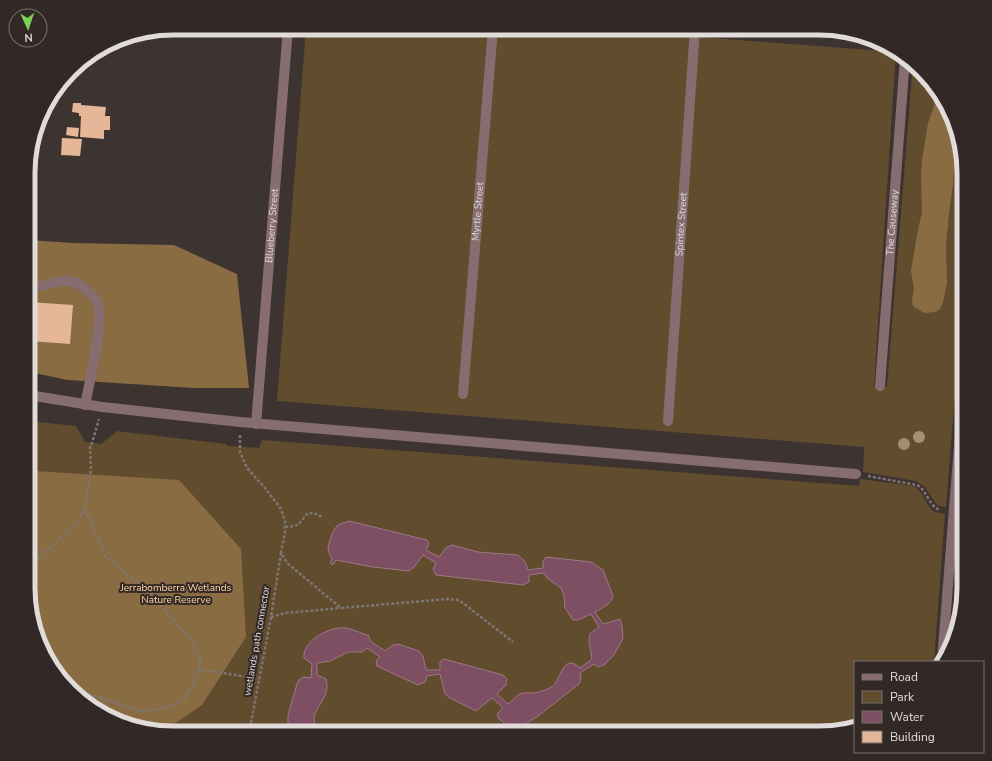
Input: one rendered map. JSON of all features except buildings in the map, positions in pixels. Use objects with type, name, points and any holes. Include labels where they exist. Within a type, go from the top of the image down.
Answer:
[{"type":"street","name":"Blueberry Street","points":[[256,424],[287,35]]},
{"type":"street","name":"Myrtle Street","points":[[463,394],[492,35]]},
{"type":"street","name":"Spintex Street","points":[[668,421],[695,35]]},
{"type":"street","name":"The Causeway","points":[[880,386],[904,65]]},
{"type":"street","points":[[35,288],[59,282],[73,281],[84,288],[97,302],[100,324],[85,405]]},
{"type":"street","points":[[35,396],[85,405],[256,424],[856,474]]},
{"type":"street","points":[[944,646],[957,517]]},
{"type":"path","points":[[35,563],[76,523],[85,509],[91,469],[90,445],[92,443],[102,407]]},
{"type":"path","points":[[240,422],[240,452],[247,468],[281,509],[285,521],[285,527],[296,526],[308,513],[314,513],[322,518]]},
{"type":"path","points":[[856,474],[917,485],[923,489],[935,508],[946,510]]},
{"type":"path","points":[[81,691],[142,711],[165,708],[185,698],[197,677],[201,658],[188,636],[150,593],[105,556],[85,509]]},
{"type":"path","name":"wetlands path connector","points":[[250,726],[271,617],[285,527]]},
{"type":"path","points":[[281,552],[286,563],[341,608]]},
{"type":"path","points":[[271,617],[284,613],[448,599],[459,600],[513,642]]},
{"type":"path","points":[[199,669],[259,679]]},
{"type":"green space","points":[[305,35],[674,35],[882,51],[888,54],[896,59],[874,386],[887,387],[912,71],[923,82],[938,104],[950,129],[956,155],[957,173],[957,368],[946,507],[936,504],[925,487],[916,481],[863,472],[864,447],[277,401]]},
{"type":"green space","points":[[936,101],[950,129],[955,152],[946,245],[947,283],[940,309],[936,312],[924,313],[913,306],[912,301],[914,288],[911,271],[922,213],[922,160],[928,123]]},
{"type":"green space","points":[[35,240],[72,243],[174,245],[237,274],[249,388],[194,388],[68,380],[35,373]]},
{"type":"green space","name":"Jerrabomberra Wetlands Nature Reserve","points":[[35,422],[76,426],[85,442],[101,444],[117,431],[226,444],[227,446],[259,448],[262,440],[859,486],[860,479],[914,486],[921,492],[932,510],[945,514],[934,661],[854,661],[854,721],[837,725],[819,726],[164,726],[129,719],[104,707],[89,697],[69,679],[49,649],[42,632],[35,597]]},
{"type":"green space","points":[[35,471],[179,480],[241,549],[246,637],[202,705],[171,726],[129,719],[104,707],[82,692],[64,672],[49,649],[42,632],[35,597]]},
{"type":"water","points":[[349,521],[427,540],[429,544],[426,550],[439,557],[446,548],[452,545],[478,552],[517,555],[524,561],[528,570],[543,568],[543,561],[546,557],[591,562],[603,570],[613,596],[608,604],[595,612],[603,624],[620,619],[623,638],[614,655],[604,665],[598,667],[594,664],[580,673],[581,679],[579,684],[538,716],[523,726],[507,725],[499,719],[497,714],[503,708],[492,698],[476,711],[450,698],[445,694],[440,674],[427,676],[425,682],[418,685],[377,666],[376,661],[380,657],[367,648],[362,652],[348,652],[330,661],[317,663],[317,675],[326,679],[327,686],[324,698],[315,714],[314,719],[316,726],[288,726],[288,715],[297,684],[299,680],[304,677],[311,678],[312,664],[304,658],[307,646],[318,636],[332,629],[345,628],[357,631],[369,636],[370,641],[385,651],[393,645],[398,644],[419,651],[423,656],[426,670],[440,670],[440,662],[444,659],[503,675],[507,679],[506,685],[497,694],[508,704],[522,693],[538,692],[553,686],[566,665],[570,663],[580,668],[592,659],[589,641],[590,634],[599,627],[591,614],[578,620],[573,620],[565,608],[564,596],[561,588],[547,578],[544,573],[529,575],[529,582],[523,585],[436,575],[433,569],[436,563],[423,555],[415,566],[409,571],[373,567],[336,560],[333,565],[330,563],[332,559],[328,550],[329,544],[334,531],[340,524]]}]
